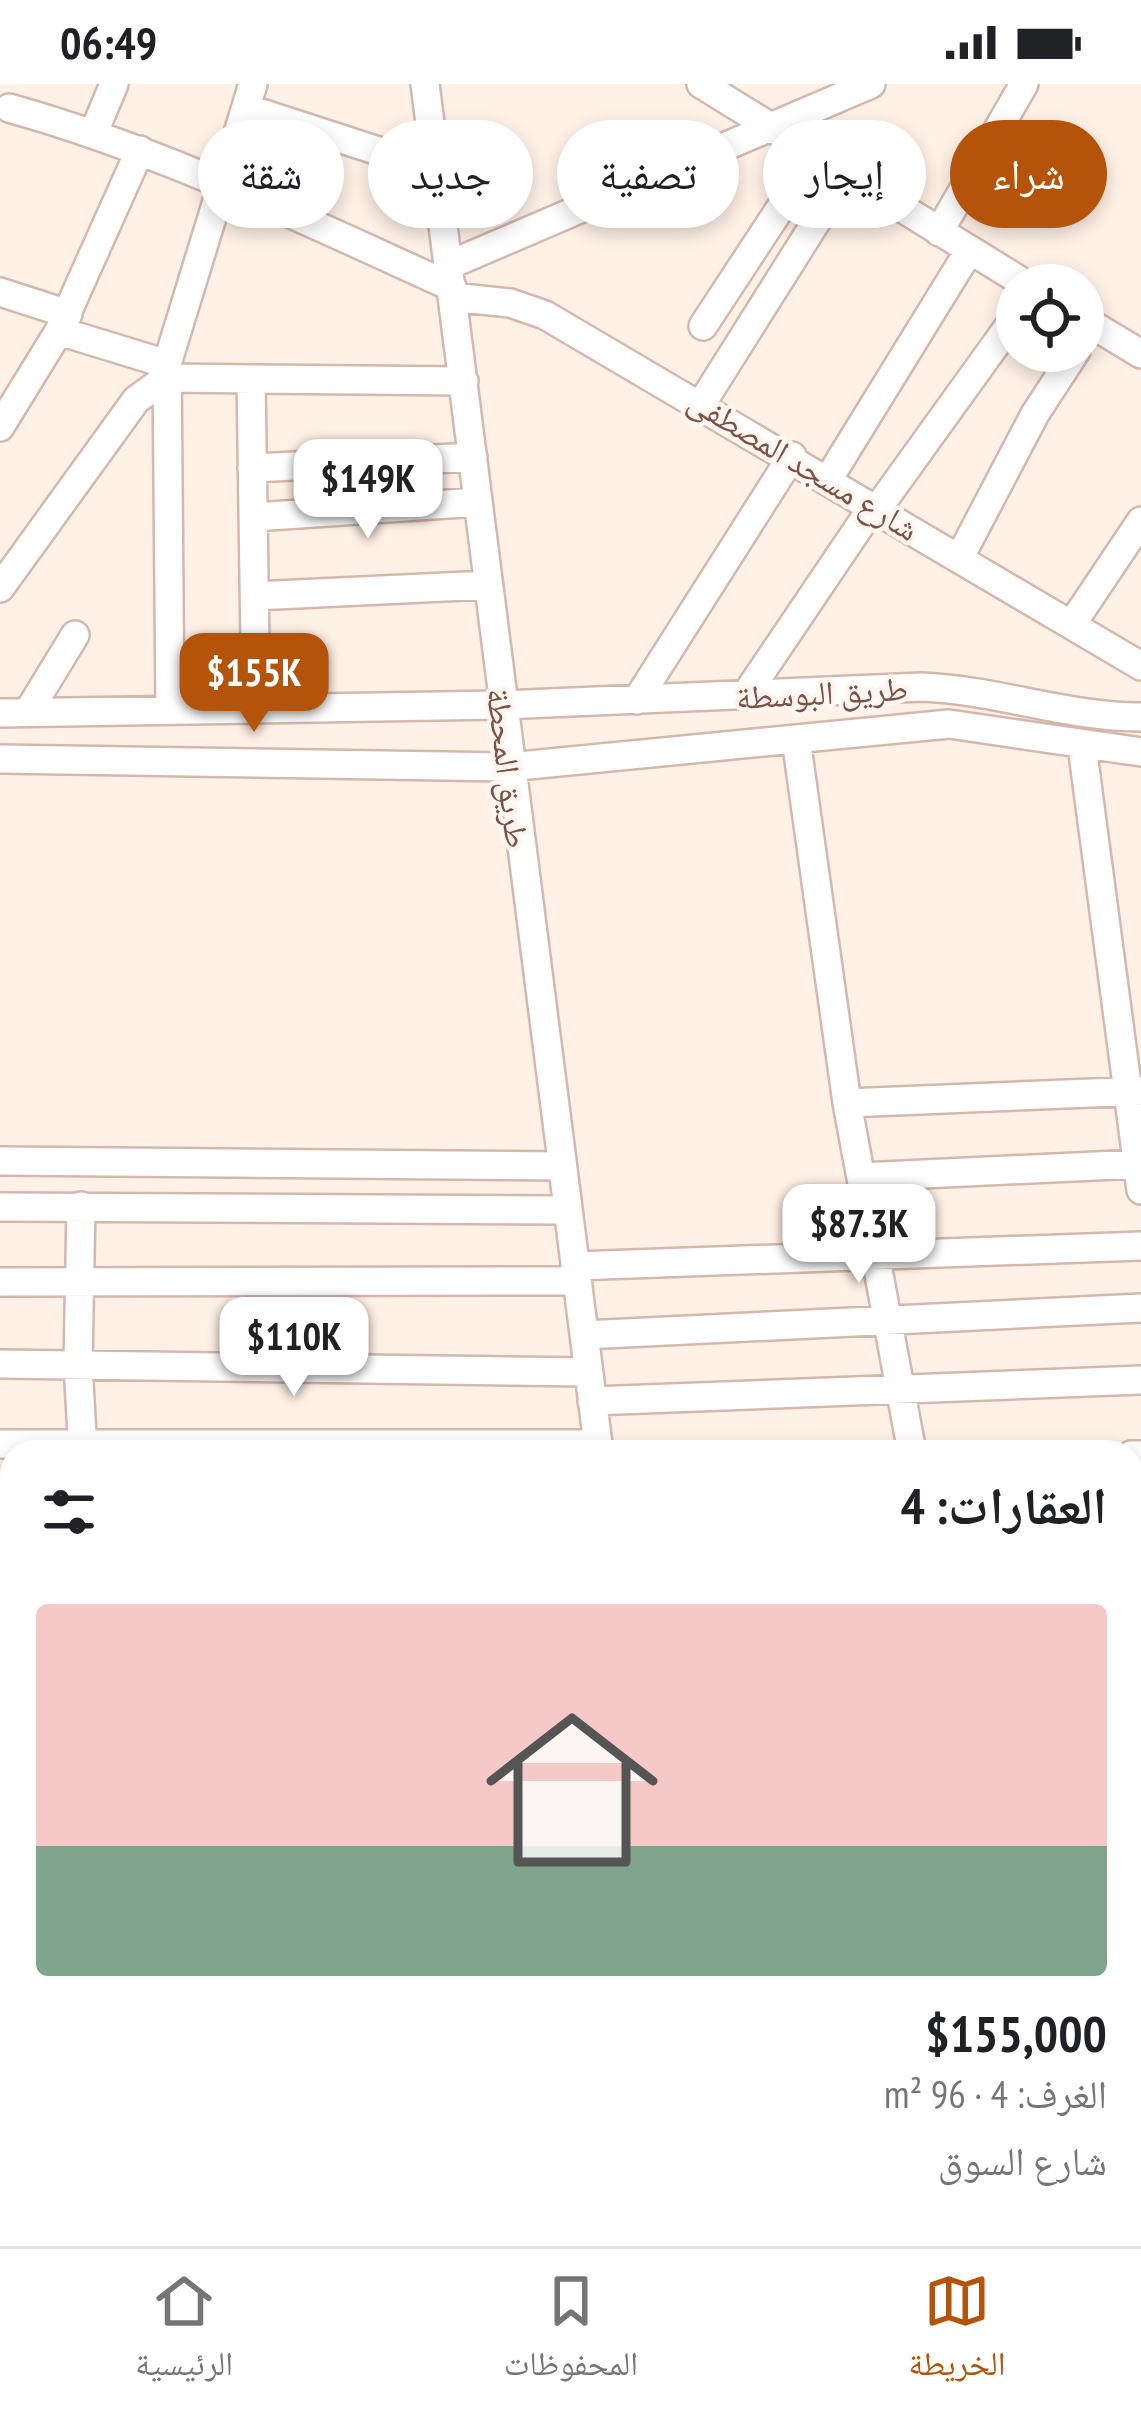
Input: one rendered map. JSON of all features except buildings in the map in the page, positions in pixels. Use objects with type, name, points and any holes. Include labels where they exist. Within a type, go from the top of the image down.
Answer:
[{"type":"street","points":[[94,132],[114,84]]},
{"type":"street","name":"طريق المحطة","points":[[425,84],[430,120]]},
{"type":"street","points":[[711,90],[747,84]]},
{"type":"street","points":[[782,120],[871,84]]},
{"type":"street","points":[[939,232],[1024,84]]},
{"type":"street","points":[[711,90],[763,126]]},
{"type":"street","points":[[250,96],[368,143]]},
{"type":"street","name":"شارع مسجد المصطفى","points":[[9,102],[198,172]]},
{"type":"street","points":[[451,283],[763,128]]},
{"type":"street","points":[[0,427],[63,323],[140,150]]},
{"type":"street","points":[[926,224],[996,266]]},
{"type":"street","points":[[170,710],[166,371],[209,228]]},
{"type":"street","name":"شارع مسجد المصطفى","points":[[327,228],[451,283],[535,311],[702,403],[1140,662]]},
{"type":"street","name":"طريق المحطة","points":[[444,228],[504,735],[597,1440]]},
{"type":"street","points":[[703,326],[767,228]]},
{"type":"street","points":[[702,403],[812,228]]},
{"type":"street","points":[[829,478],[969,250]]},
{"type":"street","points":[[0,292],[166,371],[251,379],[464,381]]},
{"type":"street","points":[[1104,337],[1141,354]]},
{"type":"street","points":[[745,696],[996,344]]},
{"type":"street","points":[[0,588],[136,400],[166,371]]},
{"type":"street","points":[[960,557],[1062,372]]},
{"type":"street","points":[[251,379],[256,709]]},
{"type":"street","points":[[637,700],[792,457]]},
{"type":"street","points":[[253,468],[473,458]]},
{"type":"street","points":[[254,517],[478,502]]},
{"type":"street","points":[[1072,624],[1141,521]]},
{"type":"street","points":[[255,596],[487,585]]},
{"type":"street","points":[[14,712],[75,635]]},
{"type":"street","name":"طريق البوسطة","points":[[504,735],[637,700],[946,688],[1094,716],[1141,718]]},
{"type":"street","points":[[14,712],[256,709],[504,735]]},
{"type":"street","name":"طريق البوسطة","points":[[504,735],[796,739],[949,724],[1141,752]]},
{"type":"street","points":[[0,759],[504,735]]},
{"type":"street","points":[[796,739],[847,1103],[908,1440]]},
{"type":"street","points":[[861,1178],[1138,1162],[1134,1092],[1082,746]]},
{"type":"street","points":[[847,1103],[1134,1092]]},
{"type":"street","points":[[0,1161],[562,1166]]},
{"type":"street","points":[[60,1164],[80,1281],[83,1440]]},
{"type":"street","points":[[0,1207],[567,1210]]},
{"type":"street","points":[[0,1282],[576,1273],[873,1254],[1141,1246]]},
{"type":"street","points":[[584,1335],[1141,1308]]},
{"type":"street","points":[[0,1364],[589,1372]]},
{"type":"street","points":[[592,1401],[1141,1380]]}]
